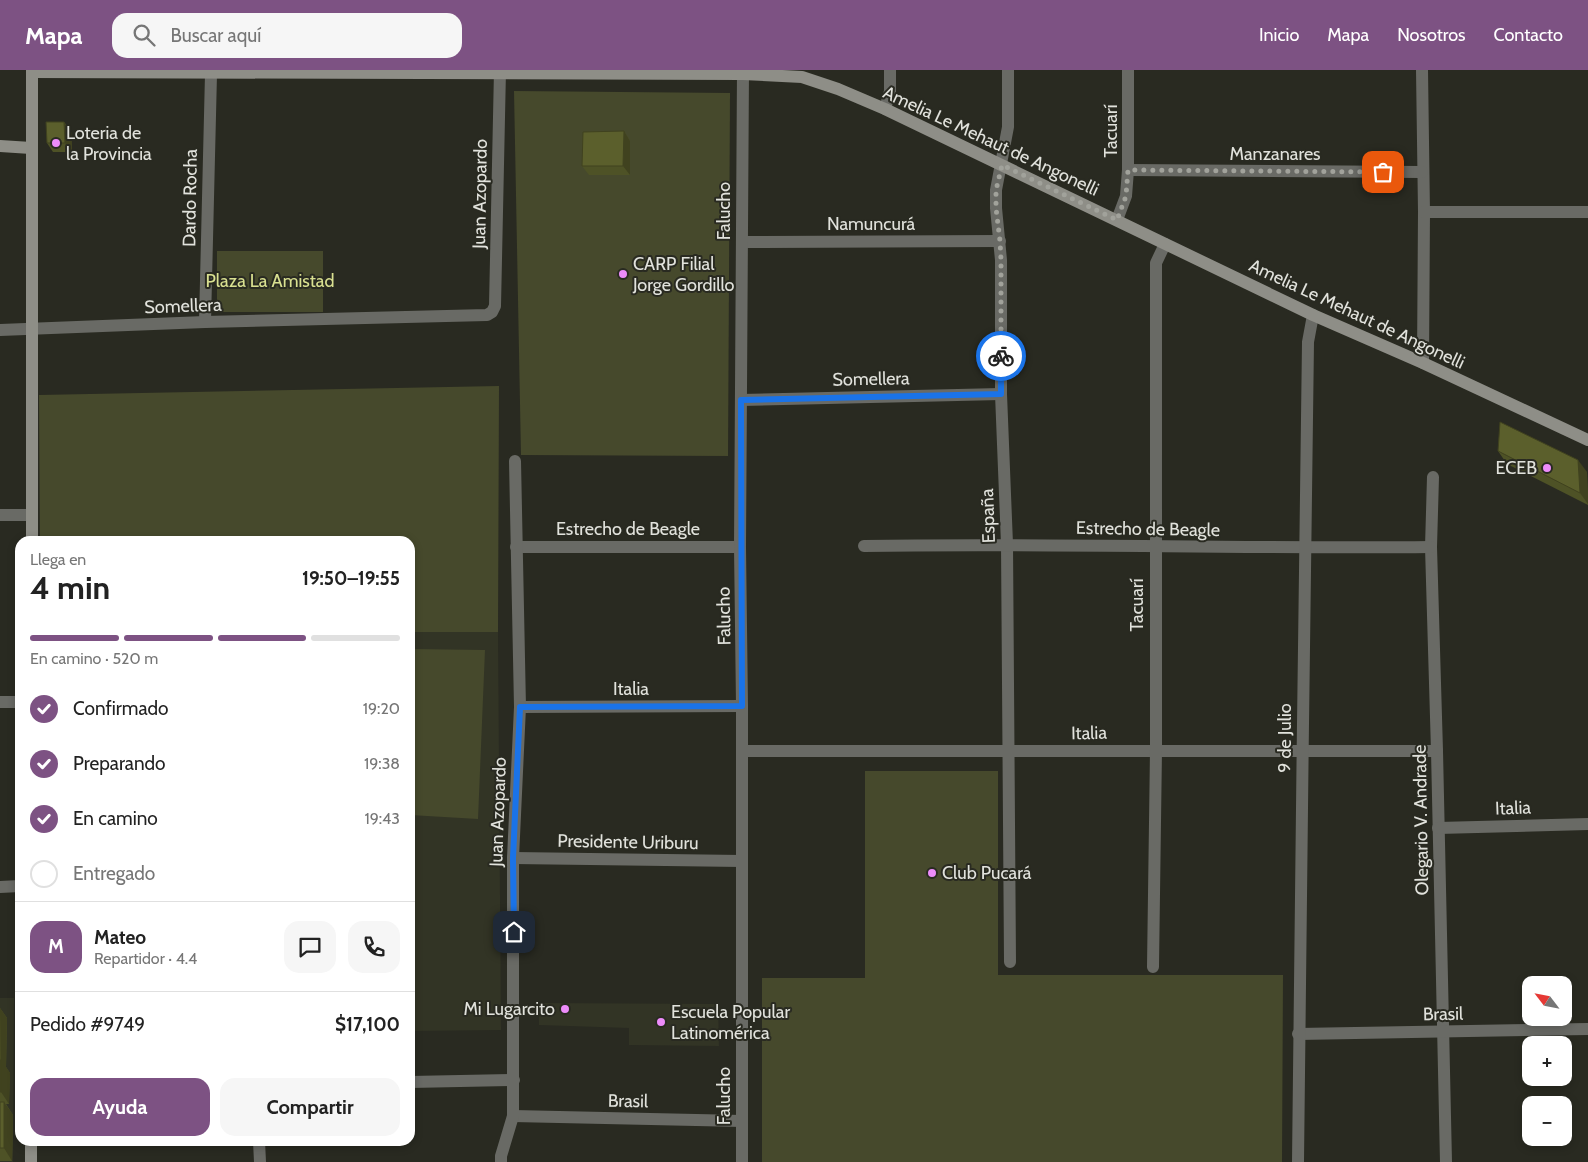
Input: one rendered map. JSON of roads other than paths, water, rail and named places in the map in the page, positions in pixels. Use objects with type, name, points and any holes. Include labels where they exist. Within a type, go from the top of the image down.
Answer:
[{"type":"street","points":[[885,110],[890,91],[890,70]]},
{"type":"street","name":"España","points":[[1008,70],[1008,128],[996,190],[996,208],[1000,241],[1001,394],[1007,544],[1010,962]]},
{"type":"street","name":"Tacuarí","points":[[1117,220],[1126,196],[1128,170],[1128,70]]},
{"type":"street","points":[[1422,70],[1424,212],[1423,364]]},
{"type":"street","points":[[32,71],[32,536]]},
{"type":"street","name":"Amelia Le Mehaut de Angonelli","points":[[32,71],[211,74],[266,72],[743,72],[802,77],[838,89],[885,110],[1313,315],[1588,440]]},
{"type":"street","name":"Juan Azopardo","points":[[487,315],[492,312],[495,306],[500,72]]},
{"type":"street","name":"Falucho","points":[[742,1162],[740,547],[743,72]]},
{"type":"street","name":"Dardo Rocha","points":[[205,322],[211,74]]},
{"type":"street","points":[[0,146],[31,148]]},
{"type":"street","name":"Manzanares","points":[[1128,170],[1422,172]]},
{"type":"street","points":[[1424,212],[1588,212]]},
{"type":"street","name":"Namuncurá","points":[[742,242],[1000,241]]},
{"type":"street","name":"Tacuarí","points":[[1153,967],[1156,750],[1156,263],[1165,244]]},
{"type":"street","name":"Somellera","points":[[0,330],[205,322],[487,315]]},
{"type":"street","name":"9 de Julio","points":[[1298,1162],[1298,1034],[1308,342],[1313,315]]},
{"type":"street","name":"Somellera","points":[[741,400],[1001,394]]},
{"type":"street","name":"Juan Azopardo","points":[[500,1162],[513,1116],[514,1080],[513,858],[520,707],[515,461]]},
{"type":"street","name":"Olegario V. Andrade","points":[[1433,477],[1431,546],[1446,1162]]},
{"type":"street","points":[[0,515],[32,515]]},
{"type":"street","name":"Estrecho de Beagle","points":[[864,546],[1007,544],[1306,548],[1431,546]]},
{"type":"street","name":"Estrecho de Beagle","points":[[516,547],[740,547]]},
{"type":"street","points":[[0,702],[15,702]]},
{"type":"street","name":"Italia","points":[[520,707],[742,706]]},
{"type":"street","name":"Italia","points":[[742,751],[1437,751]]},
{"type":"street","name":"Italia","points":[[1438,828],[1588,824]]},
{"type":"street","name":"Presidente Uriburu","points":[[513,858],[742,861]]},
{"type":"street","points":[[0,887],[15,886]]},
{"type":"street","name":"Brasil","points":[[1298,1034],[1588,1029]]},
{"type":"street","points":[[415,1082],[514,1080]]},
{"type":"street","name":"Brasil","points":[[513,1116],[742,1121]]},
{"type":"street","points":[[31,1146],[31,1162]]},
{"type":"street","points":[[260,1146],[260,1162]]},
{"type":"place","name":"Loteria de la Provincia","points":[[56,143]]},
{"type":"place","name":"CARP Filial Jorge Gordillo","points":[[623,274]]},
{"type":"place","name":"ECEB","points":[[1547,468]]},
{"type":"place","name":"Club Pucará","points":[[932,873]]},
{"type":"place","name":"Mi Lugarcito","points":[[565,1009]]},
{"type":"place","name":"Escuela Popular Latinomérica","points":[[661,1022]]},
{"type":"park label","name":"Plaza La Amistad","points":[[270,281]]}]
